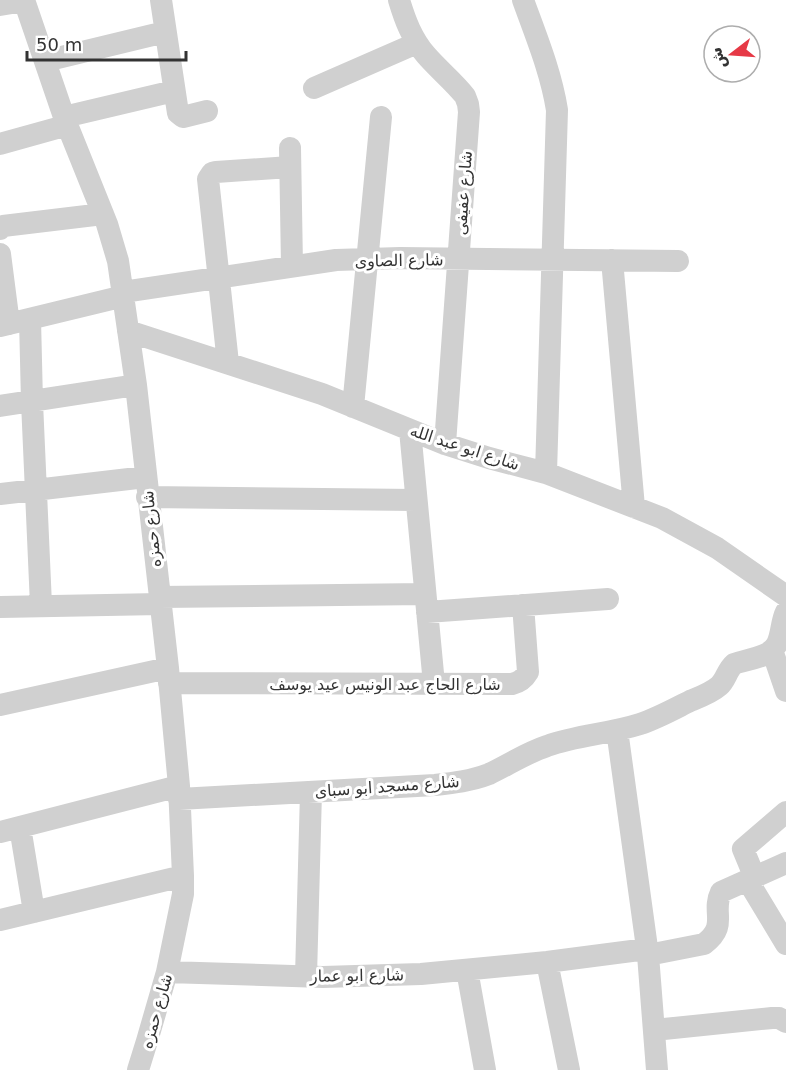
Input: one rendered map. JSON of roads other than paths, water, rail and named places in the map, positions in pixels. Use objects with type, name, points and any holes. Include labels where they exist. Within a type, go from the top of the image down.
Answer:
[{"type":"street","points":[[0,5],[24,0]]},
{"type":"street","name":"شارع حمزه","points":[[24,0],[66,121],[103,214],[118,261],[136,385],[169,675],[179,793],[183,894],[167,972],[138,1070]]},
{"type":"street","points":[[161,0],[178,113],[180,116],[186,116],[207,111]]},
{"type":"street","name":"شارع عفيفى","points":[[399,0],[407,25],[417,43],[465,96],[469,112],[445,444]]},
{"type":"street","points":[[523,0],[545,62],[557,110],[546,473]]},
{"type":"street","points":[[45,61],[165,32]]},
{"type":"street","points":[[315,88],[417,43]]},
{"type":"street","points":[[0,144],[66,121],[174,91]]},
{"type":"street","points":[[353,407],[381,117]]},
{"type":"street","points":[[228,363],[209,176],[216,172],[290,157],[292,266]]},
{"type":"street","points":[[0,229],[3,226],[103,214]]},
{"type":"street","points":[[0,254],[13,323],[32,402],[41,605]]},
{"type":"street","name":"شارع الصاوى","points":[[13,323],[123,294],[219,277],[336,261],[400,258],[678,261]]},
{"type":"street","points":[[612,260],[634,507]]},
{"type":"street","name":"شارع ابو عبد الله","points":[[128,331],[322,394],[445,444],[546,473],[662,518],[717,548],[786,596]]},
{"type":"street","points":[[0,406],[136,385]]},
{"type":"street","points":[[410,429],[434,684]]},
{"type":"street","points":[[0,494],[37,490],[146,487],[415,500]]},
{"type":"street","points":[[0,607],[159,601],[522,605],[608,598]]},
{"type":"street","name":"شارع الحاج عبد الونيس عيد يوسف","points":[[0,705],[169,675],[434,684],[519,683],[528,672],[522,605]]},
{"type":"street","points":[[786,612],[777,645],[772,650],[786,691]]},
{"type":"street","name":"شارع مسجد ابو سباى","points":[[5,830],[179,793],[311,792],[471,780],[545,746],[640,724],[662,715],[714,690],[722,684],[734,664],[772,650]]},
{"type":"street","points":[[617,730],[648,952],[657,1070]]},
{"type":"street","points":[[306,976],[311,792]]},
{"type":"street","points":[[786,812],[743,849],[751,879],[786,944]]},
{"type":"street","points":[[5,830],[34,912]]},
{"type":"street","points":[[751,879],[786,863]]},
{"type":"street","points":[[0,920],[183,876]]},
{"type":"street","name":"شارع ابو عمار","points":[[167,972],[306,976],[420,974],[648,952],[704,944],[717,930],[721,892],[751,879]]},
{"type":"street","points":[[547,962],[569,1070]]},
{"type":"street","points":[[467,970],[485,1070]]},
{"type":"street","points":[[654,1030],[772,1018],[779,1018],[786,1022]]}]
